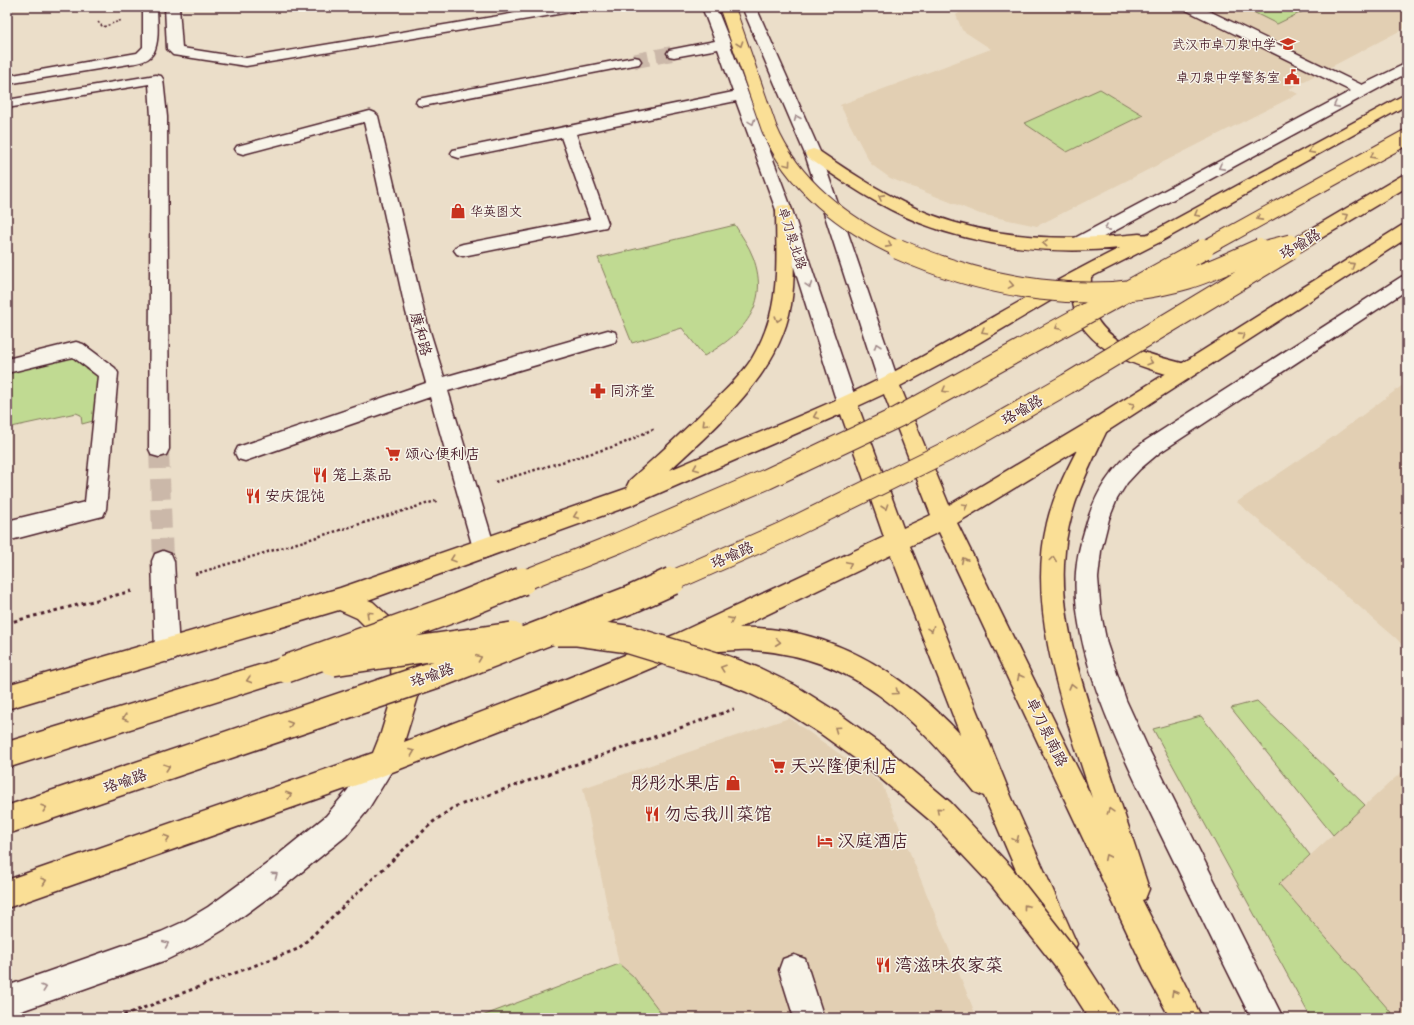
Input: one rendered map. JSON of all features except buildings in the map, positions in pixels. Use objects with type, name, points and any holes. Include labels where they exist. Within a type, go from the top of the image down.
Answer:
[{"type":"main road","points":[[727,7],[764,115],[780,152],[794,172],[809,188],[844,218],[885,243],[924,261],[962,275],[1000,284],[1030,289],[1100,294],[1145,289],[1178,282],[1211,271],[1266,247],[1312,236]]},
{"type":"main road","points":[[7,697],[340,600],[624,499],[847,403],[889,383],[1082,274],[1154,238],[1407,99]]},
{"type":"main road","points":[[7,755],[286,669],[458,607],[618,544],[773,476],[898,417],[1407,137]]},
{"type":"main road","points":[[813,154],[843,176],[884,199],[927,219],[951,228],[981,235],[1014,240],[1077,244],[1113,244],[1154,238]]},
{"type":"main road","name":"珞喻路","points":[[7,820],[446,671],[632,599],[774,536],[964,443],[1067,384],[1407,180]]},
{"type":"main road","points":[[624,499],[679,450],[742,385],[762,359],[773,336],[780,315],[783,293],[784,210]]},
{"type":"main road","points":[[7,894],[382,763],[541,702],[683,643],[897,542],[944,518],[1099,426],[1407,230]]},
{"type":"main road","points":[[1082,274],[1082,303],[1085,315],[1100,334],[1126,354],[1185,371]]},
{"type":"main road","name":"卓刀泉南路","points":[[889,383],[915,443],[944,518],[1160,968],[1187,1018]]},
{"type":"main road","name":"卓刀泉北路","points":[[847,403],[897,542]]},
{"type":"main road","points":[[1099,426],[1075,473],[1058,523],[1052,567],[1053,599],[1060,641],[1081,719],[1160,968]]},
{"type":"main road","points":[[897,542],[1000,803],[1095,1018]]},
{"type":"main road","points":[[340,600],[365,610],[386,630],[391,635],[403,663],[405,697],[394,734],[382,763]]},
{"type":"main road","points":[[286,669],[522,634],[576,632],[627,639],[722,668],[753,680],[788,697],[829,723],[876,757],[941,812],[1001,876],[1071,965],[1105,1018]]},
{"type":"main road","points":[[683,643],[753,639],[777,641],[806,646],[830,653],[861,668],[906,698],[934,723],[960,752],[1000,803]]},
{"type":"street","points":[[7,80],[130,60],[145,55],[150,51],[150,7]]},
{"type":"street","points":[[172,7],[174,49],[178,52],[246,62],[576,7]]},
{"type":"street","name":"卓刀泉北路","points":[[709,7],[724,44],[784,210],[847,403]]},
{"type":"street","points":[[749,7],[813,154],[889,383]]},
{"type":"street","points":[[1192,7],[1362,91]]},
{"type":"street","points":[[674,53],[724,44]]},
{"type":"street","points":[[423,102],[634,61]]},
{"type":"street","points":[[1077,244],[1407,67]]},
{"type":"street","points":[[7,104],[156,79],[159,117],[159,449]]},
{"type":"street","points":[[459,153],[742,94]]},
{"type":"street","name":"康和路","points":[[243,149],[370,116],[415,312],[484,548]]},
{"type":"street","points":[[463,250],[600,223],[567,131]]},
{"type":"street","points":[[1268,1018],[1207,900],[1127,733],[1111,694],[1089,616],[1086,583],[1088,558],[1098,521],[1106,501],[1115,483],[1133,462],[1152,446],[1407,281]]},
{"type":"street","points":[[246,453],[436,387],[608,337]]},
{"type":"street","points":[[7,366],[76,349],[108,373],[95,509],[7,530]]},
{"type":"street","points":[[163,572],[167,651]]},
{"type":"street","points":[[7,1001],[166,945],[193,932],[218,917],[278,873],[336,826],[357,801],[382,763]]},
{"type":"street","points":[[794,970],[809,1018]]},
{"type":"path","points":[[7,623],[163,572],[467,491],[622,444],[656,427]]},
{"type":"path","points":[[117,1018],[298,949],[433,822],[454,808],[740,707]]},
{"type":"shaded area","points":[[967,7],[1407,7],[1407,27],[1289,89],[1298,94],[1037,226],[980,214],[890,178],[872,165],[840,105],[991,49],[962,30],[956,15]]},
{"type":"shaded area","points":[[1407,382],[1407,651],[1397,639],[1237,502],[1333,437]]},
{"type":"shaded area","points":[[789,718],[882,784],[977,1018],[477,1018],[619,964],[583,788]]},
{"type":"shaded area","points":[[1407,767],[1407,1018],[1396,1018],[1279,884]]},
{"type":"green space","points":[[1312,7],[1277,24],[1245,8]]},
{"type":"green space","points":[[1100,89],[1143,115],[1067,152],[1024,123]]},
{"type":"green space","points":[[735,225],[753,257],[758,274],[758,290],[755,304],[750,317],[741,328],[718,348],[704,356],[682,328],[632,343],[598,258]]},
{"type":"green space","points":[[73,357],[98,376],[93,421],[82,424],[81,415],[76,413],[7,428],[7,373]]},
{"type":"green space","points":[[1257,701],[1365,805],[1333,835],[1231,708]]},
{"type":"green space","points":[[1201,716],[1310,855],[1279,884],[1396,1018],[1311,1018],[1153,729]]},
{"type":"green space","points":[[619,964],[633,976],[665,1018],[477,1018]]},
{"type":"tunnel","points":[[634,61],[674,53]]},
{"type":"tunnel","points":[[159,449],[163,561]]},
{"type":"place","name":"武汉市卓刀泉中学","points":[[1288,44]]},
{"type":"place","name":"卓刀泉中学警务室","points":[[1292,77]]},
{"type":"place","name":"华英图文","points":[[458,211]]},
{"type":"place","name":"同济堂","points":[[598,391]]},
{"type":"place","name":"颂心便利店","points":[[393,454]]},
{"type":"place","name":"笼上蒸品","points":[[320,475]]},
{"type":"place","name":"安庆馄饨","points":[[253,496]]},
{"type":"place","name":"天兴隆便利店","points":[[778,766]]},
{"type":"place","name":"彤彤水果店","points":[[733,783]]},
{"type":"place","name":"勿忘我川菜馆","points":[[652,814]]},
{"type":"place","name":"汉庭酒店","points":[[825,841]]},
{"type":"place","name":"湾滋味农家菜","points":[[883,965]]}]
